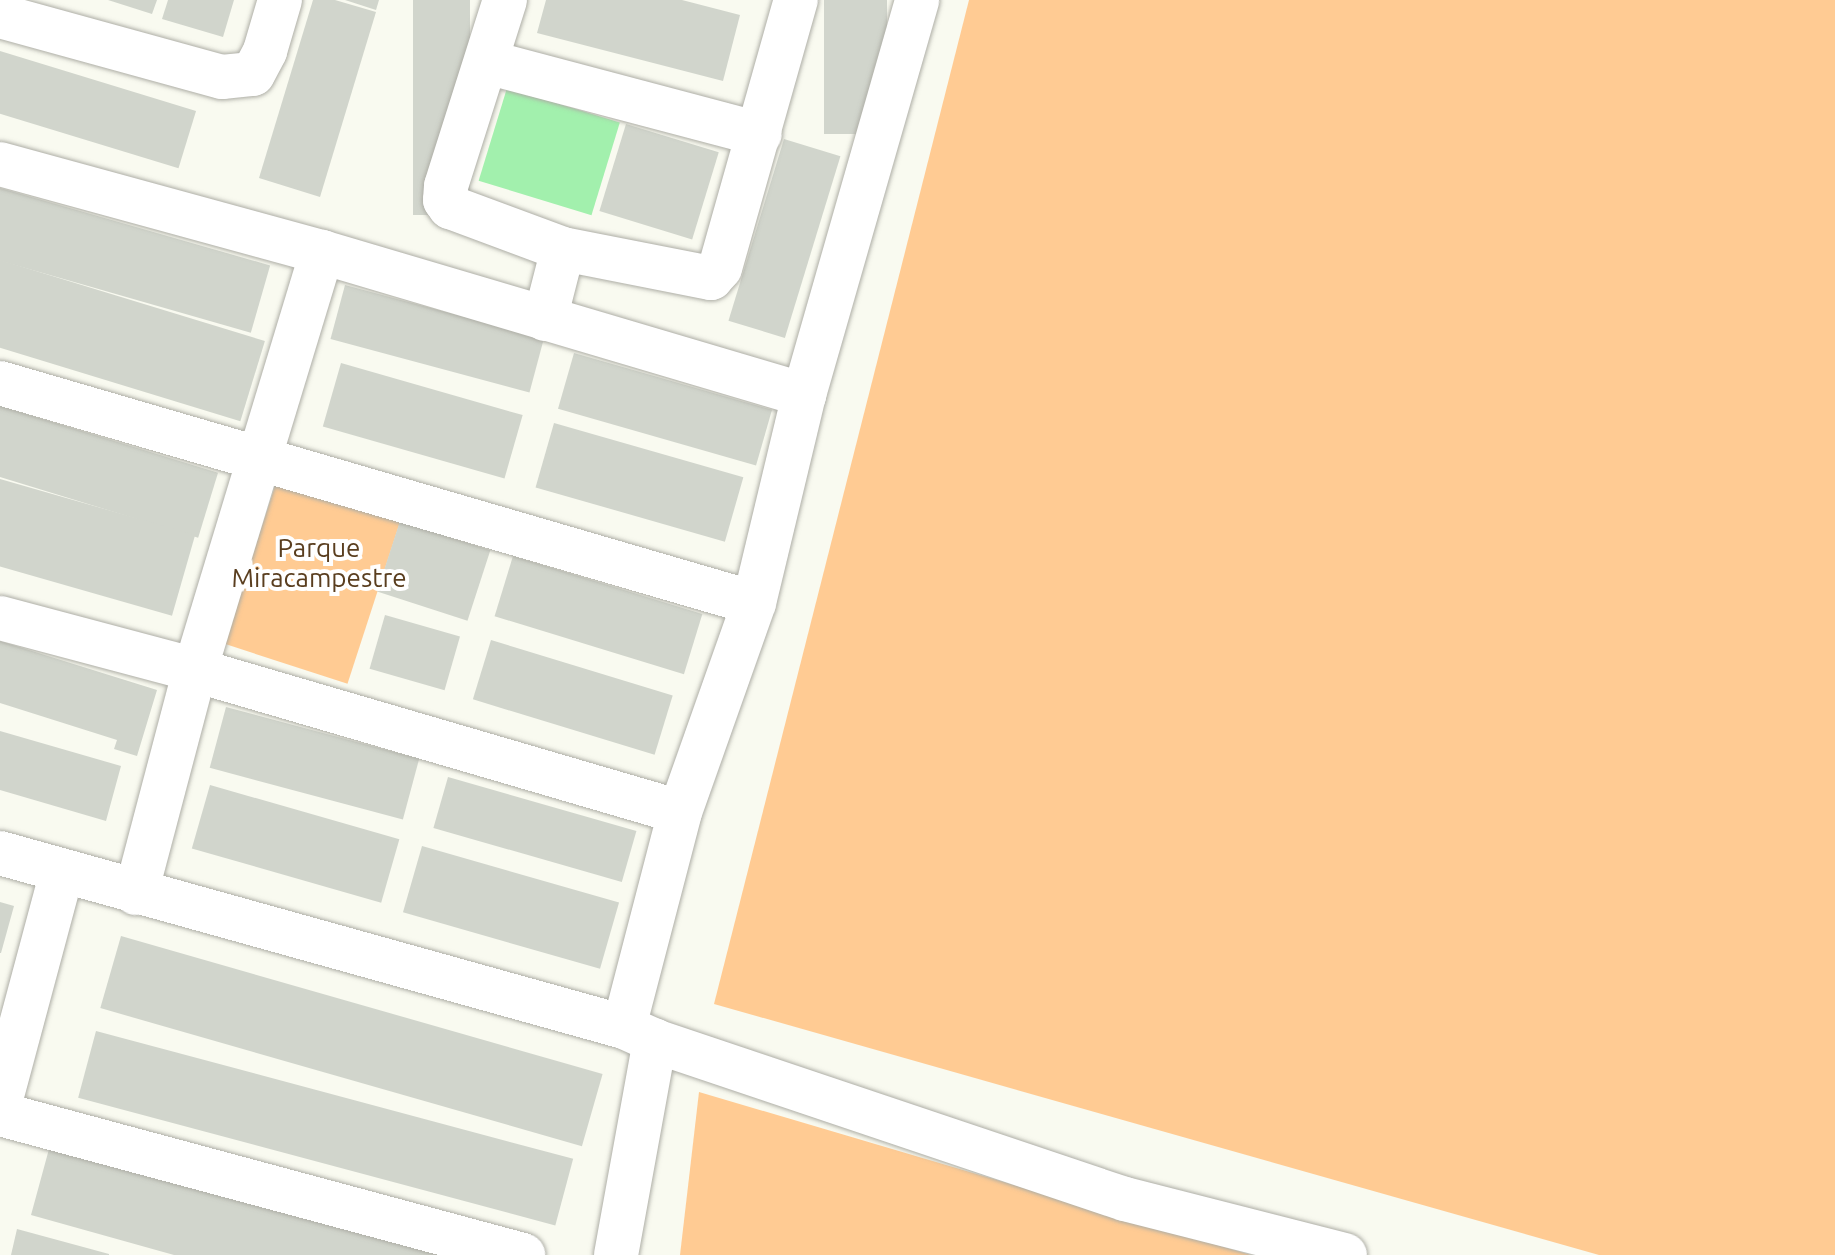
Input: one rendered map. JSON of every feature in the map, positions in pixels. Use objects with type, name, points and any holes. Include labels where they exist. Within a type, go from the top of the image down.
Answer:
[{"type":"street","points":[[0,16],[46,14],[222,77],[253,74],[265,51],[280,0]]},
{"type":"street","points":[[505,0],[446,186],[445,200],[450,207],[563,249],[711,278],[720,268],[796,0]]},
{"type":"street","points":[[616,1255],[639,1034],[680,812],[754,603],[804,395],[917,0]]},
{"type":"street","points":[[487,62],[760,134]]},
{"type":"street","points":[[0,164],[322,252],[804,395]]},
{"type":"street","points":[[545,319],[563,249]]},
{"type":"street","points":[[136,893],[195,670],[322,252]]},
{"type":"street","points":[[0,383],[754,603]]},
{"type":"street","points":[[0,618],[195,670],[680,812]]},
{"type":"street","points":[[0,853],[639,1034],[1125,1199],[1345,1255]]},
{"type":"street","points":[[0,1103],[62,871]]},
{"type":"street","points":[[0,1114],[523,1255]]},
{"type":"green space","points":[[969,0],[1835,0],[1835,1255],[1599,1255],[714,1004]]},
{"type":"green space","name":"Parque Miracampestre","points":[[277,480],[401,520],[347,684],[224,644]]},
{"type":"green space","points":[[699,1092],[1251,1255],[680,1255]]},
{"type":"shaded area","points":[[507,88],[620,122],[591,215],[479,181]]},
{"type":"building","points":[[108,0],[157,0],[152,14]]},
{"type":"building","points":[[168,0],[234,0],[223,37],[162,19]]},
{"type":"building","points":[[313,0],[335,0],[376,12],[320,197],[259,178]]},
{"type":"building","points":[[345,0],[379,0],[376,10]]},
{"type":"building","points":[[413,0],[470,0],[470,215],[413,215]]},
{"type":"building","points":[[546,0],[682,0],[740,15],[723,81],[537,33]]},
{"type":"building","points":[[824,0],[887,0],[887,134],[824,134]]},
{"type":"building","points":[[0,51],[196,111],[179,168],[0,114]]},
{"type":"building","points":[[626,124],[719,152],[692,239],[599,211]]},
{"type":"building","points":[[784,139],[840,156],[785,338],[728,321]]},
{"type":"building","points":[[0,188],[270,265],[251,333],[0,261]]},
{"type":"building","points":[[0,260],[265,341],[240,421],[0,348]]},
{"type":"building","points":[[345,285],[544,338],[529,392],[331,339]]},
{"type":"building","points":[[574,353],[772,410],[756,466],[558,409]]},
{"type":"building","points":[[341,363],[523,415],[504,479],[323,426]]},
{"type":"building","points":[[0,406],[218,473],[198,538],[0,477]]},
{"type":"building","points":[[554,423],[743,477],[725,542],[536,487]]},
{"type":"building","points":[[0,479],[195,535],[172,616],[0,566]]},
{"type":"building","points":[[400,521],[490,550],[467,621],[377,591]]},
{"type":"building","points":[[513,556],[702,614],[684,674],[495,616]]},
{"type":"building","points":[[385,615],[460,636],[445,690],[370,669]]},
{"type":"building","points":[[491,640],[673,696],[655,755],[473,699]]},
{"type":"building","points":[[0,641],[157,690],[137,756],[114,749],[117,740],[0,703]]},
{"type":"building","points":[[226,707],[419,759],[403,820],[210,768]]},
{"type":"building","points":[[0,731],[121,766],[106,821],[0,790]]},
{"type":"building","points":[[448,777],[636,831],[622,882],[433,828]]},
{"type":"building","points":[[210,785],[399,839],[381,903],[192,848]]},
{"type":"building","points":[[422,846],[619,903],[600,969],[403,912]]},
{"type":"building","points":[[0,902],[14,906],[1,953],[0,953]]},
{"type":"building","points":[[121,936],[603,1074],[582,1146],[100,1008]]},
{"type":"building","points":[[96,1031],[573,1159],[555,1226],[78,1098]]},
{"type":"building","points":[[52,1138],[469,1255],[174,1255],[31,1215]]},
{"type":"building","points":[[17,1229],[109,1254],[109,1255],[11,1255]]}]
